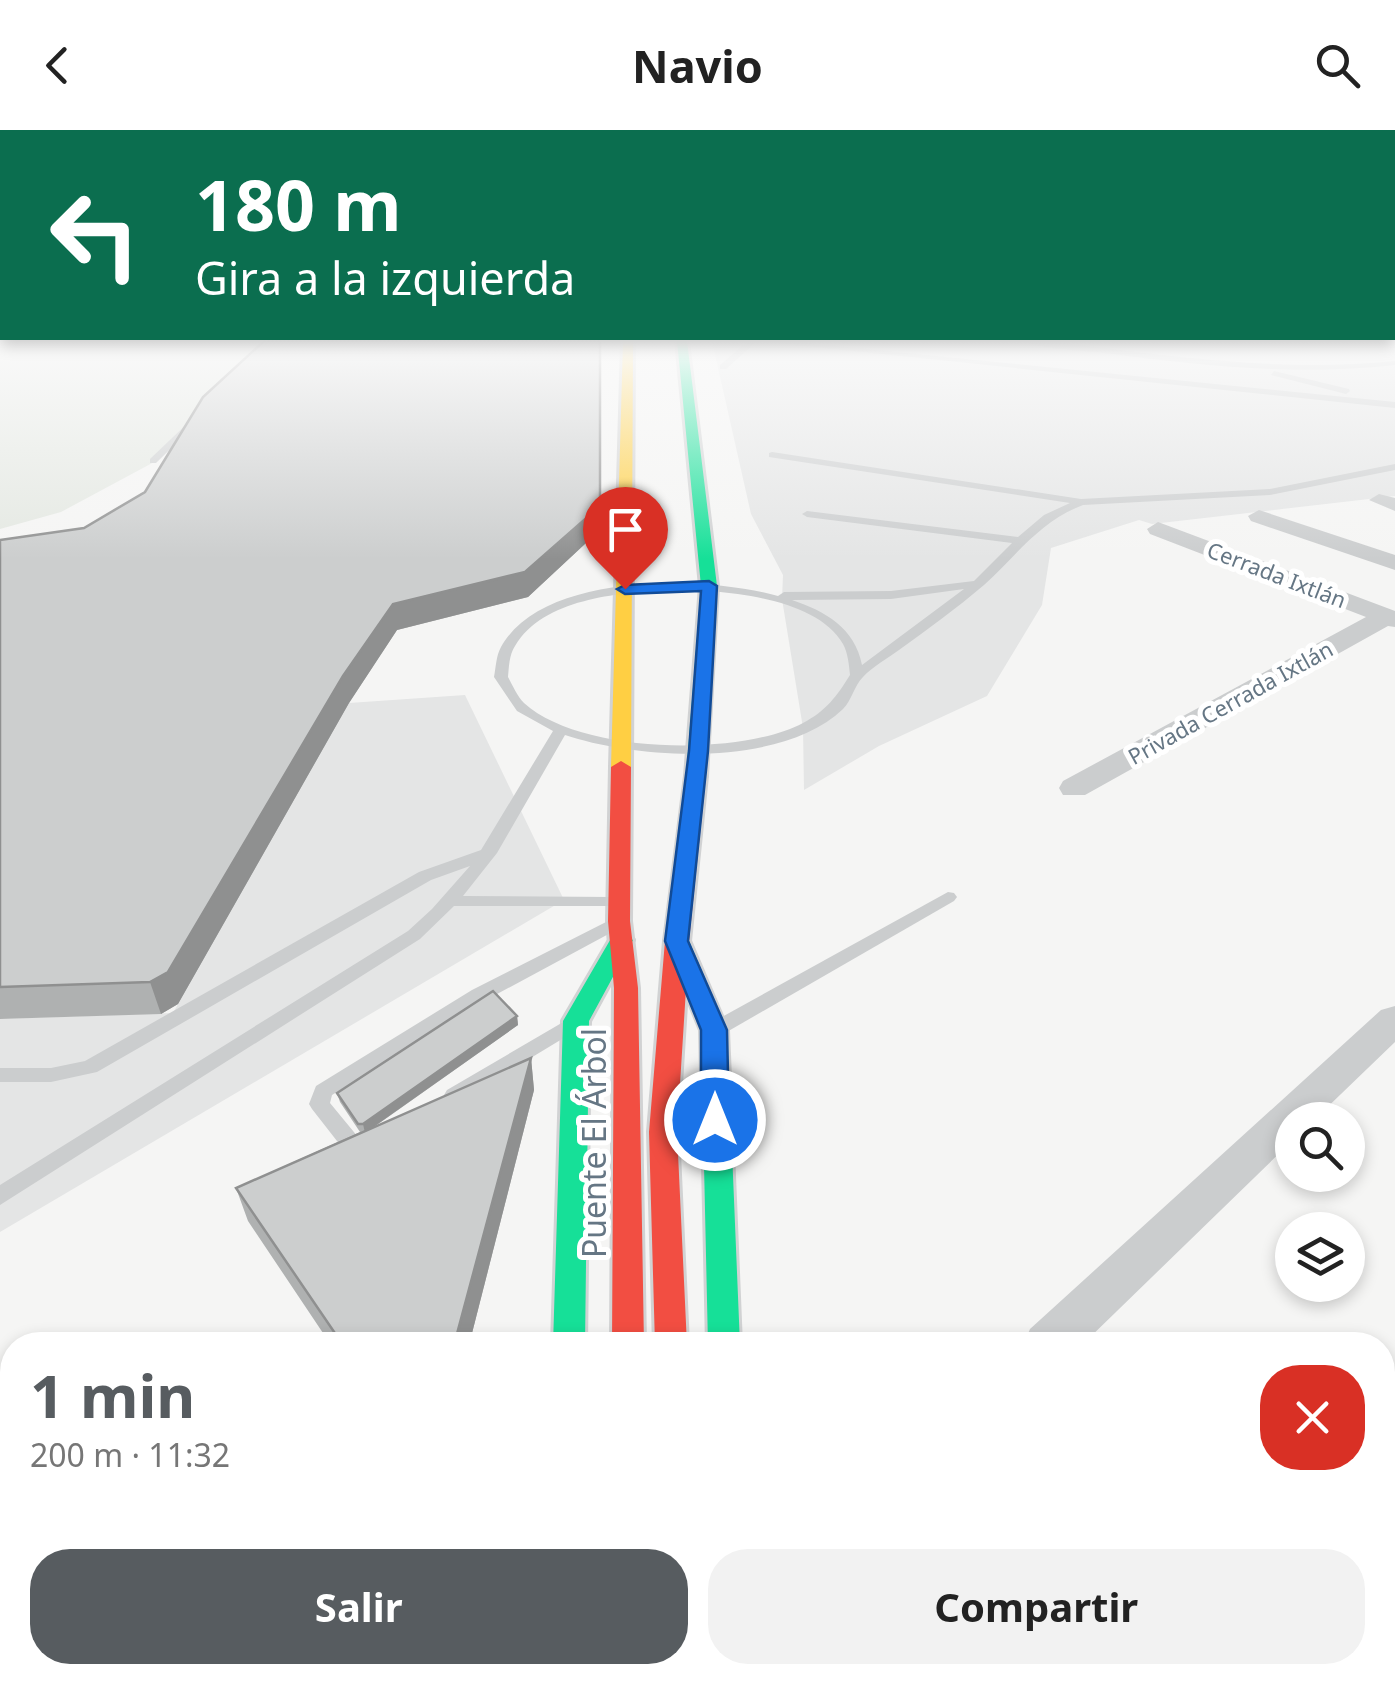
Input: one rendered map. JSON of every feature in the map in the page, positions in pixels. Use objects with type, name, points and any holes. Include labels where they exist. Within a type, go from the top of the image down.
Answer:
[{"type":"main road","name":"Puente El Árbol","points":[[627,413],[620,748],[628,1332]]},
{"type":"main road","points":[[670,1332],[662,1132],[676,941],[699,751],[709,586],[689,413]]},
{"type":"main road","points":[[569,1332],[576,1021],[621,921]]},
{"type":"main road","points":[[676,941],[714,1030],[724,1332]]},
{"type":"street","points":[[1260,516],[1395,563]]},
{"type":"street","name":"Cerrada Ixtlán","points":[[1158,528],[1390,618]]},
{"type":"street","name":"Privada Cerrada Ixtlán","points":[[1074,788],[1390,618]]},
{"type":"street","points":[[1062,1332],[1395,1019]]},
{"type":"lane","points":[[153,462],[202,413]]},
{"type":"lane","points":[[772,456],[1082,502],[1270,492],[1395,466]]},
{"type":"lane","points":[[978,584],[891,596],[768,596],[709,586],[625,589],[574,602],[532,622],[507,648],[501,677],[519,706],[560,732],[620,748],[699,751],[789,734],[837,707],[858,674],[978,584],[1017,540],[1054,510],[1082,502]]},
{"type":"lane","points":[[808,514],[1017,540]]},
{"type":"lane","points":[[768,596],[818,615],[850,642],[858,674]]},
{"type":"lane","points":[[0,1196],[414,935],[455,900],[491,852],[560,732]]},
{"type":"lane","points":[[0,1076],[50,1075],[90,1067],[425,876],[491,852]]},
{"type":"lane","points":[[714,1030],[948,896]]},
{"type":"lane","points":[[455,900],[621,921]]},
{"type":"lane","points":[[385,1136],[369,1146],[352,1144],[318,1097],[480,995],[621,921]]},
{"type":"lane","points":[[433,1108],[576,1021]]},
{"type":"shaded area","points":[[0,413],[202,413],[156,461],[61,512],[0,529]]},
{"type":"shaded area","points":[[728,413],[1395,413],[1395,496],[1152,524],[1139,520],[1051,548],[1042,605],[987,696],[879,746],[804,790],[803,728],[782,599],[783,575],[751,514]]},
{"type":"shaded area","points":[[465,695],[564,900],[0,1232],[0,1019],[173,1013],[349,703]]},
{"type":"building","points":[[193,413],[600,413],[600,506],[525,572],[393,604],[343,676],[168,972],[150,982],[0,987],[0,540],[84,528],[145,492]]},
{"type":"building","points":[[493,991],[517,1016],[358,1124],[337,1093]]},
{"type":"building","points":[[531,1058],[457,1332],[334,1332],[236,1188]]},
{"type":"traffic: fast","points":[[690,413],[709,586],[696,776]]},
{"type":"traffic: fast","points":[[569,1332],[576,1021],[621,940]]},
{"type":"traffic: fast","points":[[677,941],[714,1030],[724,1332]]},
{"type":"traffic: slow","points":[[621,767],[627,413]]},
{"type":"traffic: jam","points":[[621,767],[619,921],[626,988],[628,1332]]},
{"type":"traffic: jam","points":[[671,1332],[663,1132],[677,941],[696,776]]},
{"type":"route","points":[[625,589],[709,586],[699,751],[676,941],[714,1030],[715,1120]]}]
